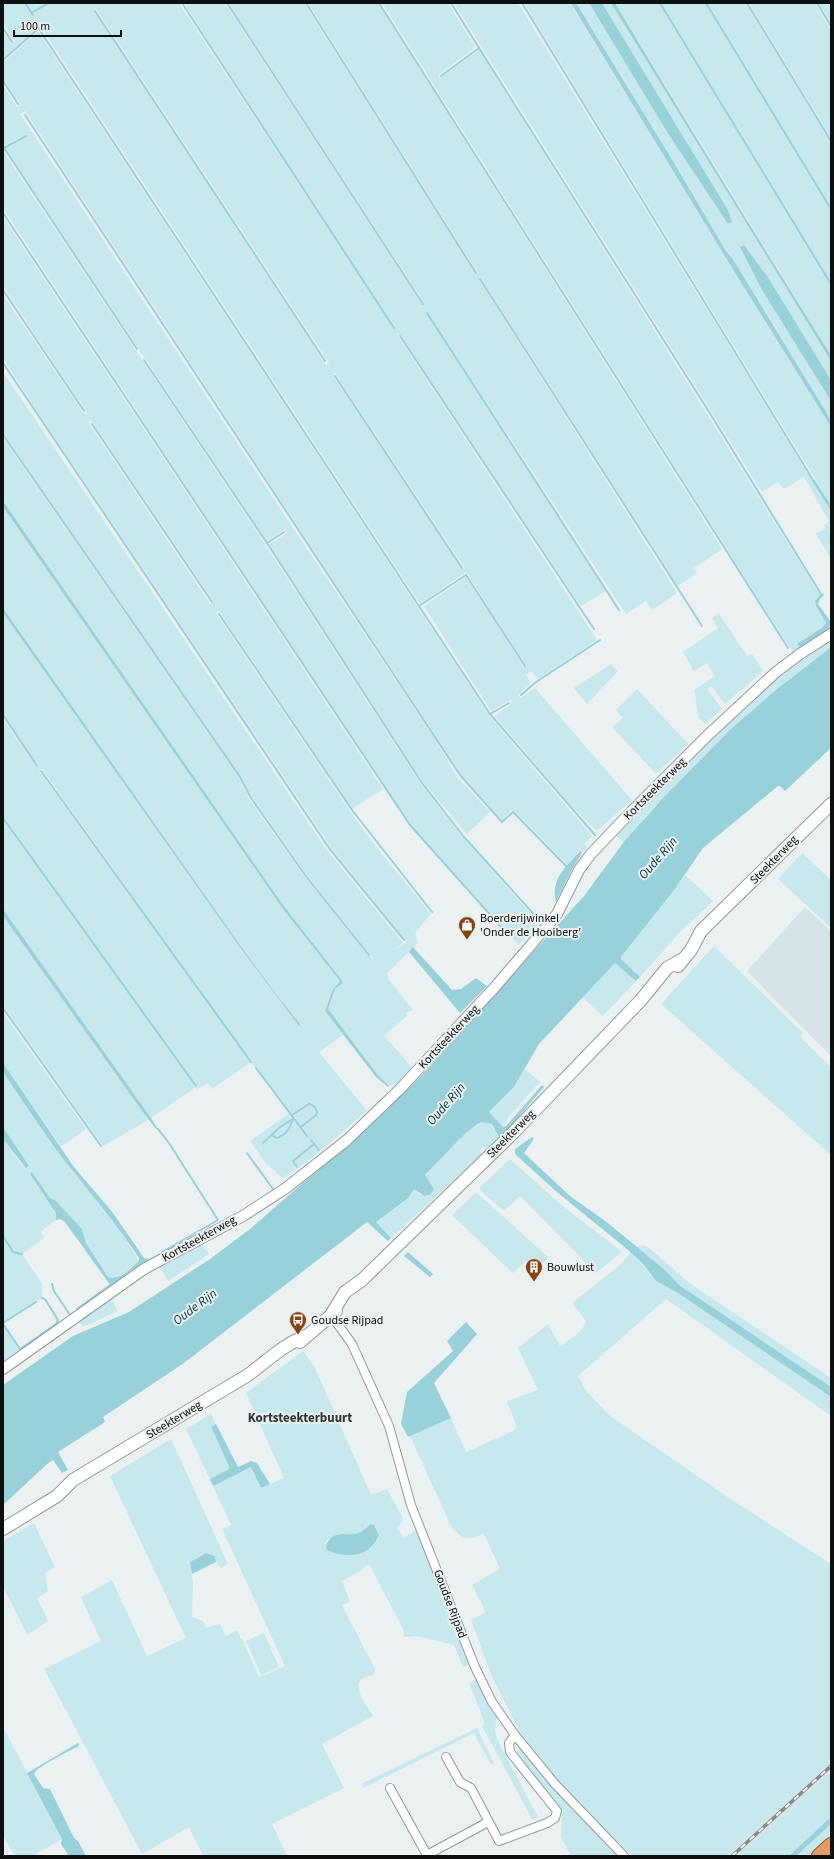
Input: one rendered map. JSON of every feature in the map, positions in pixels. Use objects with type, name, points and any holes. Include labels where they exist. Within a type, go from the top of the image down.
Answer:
[{"type":"highway","points":[[819,1856],[831,1845]]},
{"type":"main road","name":"Steekterweg","points":[[3,1529],[38,1506],[55,1488],[65,1482],[73,1480],[248,1375],[273,1357],[279,1350],[306,1336],[331,1315],[349,1299],[362,1280],[513,1133],[641,1000],[667,968],[687,955],[701,931],[796,836],[831,804]]},
{"type":"main road","name":"Steekterweg","points":[[3,1523],[15,1520]]},
{"type":"street","name":"Kortsteekterweg","points":[[3,1369],[144,1269],[243,1216],[286,1188],[358,1130],[404,1085],[531,946],[557,914],[579,870],[586,860],[620,824],[708,735],[776,672],[831,634]]},
{"type":"street","name":"Goudse Rijpad","points":[[331,1315],[352,1344],[389,1426],[411,1505],[474,1667],[492,1702],[515,1734],[556,1784],[624,1856]]},
{"type":"street","points":[[446,1757],[460,1782],[471,1788],[488,1822],[500,1840],[547,1823],[555,1818],[557,1811],[510,1752],[509,1743],[515,1734]]},
{"type":"street","points":[[390,1788],[427,1855],[488,1822]]},
{"type":"shaded area","points":[[3,3],[88,3],[89,5],[91,3],[179,3],[394,329],[184,3],[225,3],[423,306],[425,304],[228,3],[304,3],[476,274],[478,273],[308,3],[378,3],[722,549],[694,568],[697,573],[678,586],[480,277],[479,279],[677,593],[652,610],[646,601],[626,614],[427,312],[606,591],[581,606],[400,335],[398,336],[597,640],[538,679],[531,671],[526,675],[531,683],[518,695],[521,698],[535,688],[632,800],[597,831],[570,805],[495,716],[512,703],[510,700],[491,711],[424,606],[466,577],[524,667],[527,667],[466,572],[420,604],[37,21],[33,23],[37,28],[3,59],[3,31],[11,44],[15,41],[3,24]],"holes":[[[94,9],[96,9],[329,363],[326,365]],[[335,373],[464,567],[463,568],[333,375]]]},
{"type":"shaded area","points":[[382,3],[448,3],[475,47],[439,75],[440,78],[479,50],[820,595],[815,600],[816,606],[826,623],[822,628],[798,644],[801,648],[793,652],[775,625]]},
{"type":"shaded area","points":[[454,3],[518,3],[831,511],[831,559],[816,534],[825,529],[824,525],[829,521],[804,477],[784,489],[778,482],[762,492]]},
{"type":"shaded area","points":[[524,3],[571,3],[729,263],[831,427],[831,505]]},
{"type":"shaded area","points":[[576,3],[589,3],[667,132],[728,224],[732,222],[728,210],[602,3],[611,3],[831,361],[831,380],[756,261],[744,245],[741,247],[762,290],[831,401],[831,420],[734,261],[726,251],[670,156]]},
{"type":"shaded area","points":[[615,3],[746,3],[831,143],[831,355]]},
{"type":"shaded area","points":[[749,3],[815,3],[831,30],[831,138]]},
{"type":"shaded area","points":[[819,3],[831,3],[831,23]]},
{"type":"shaded area","points":[[38,31],[490,717],[592,836],[584,844],[587,847],[582,853],[579,851],[567,865],[524,820],[512,810],[502,820],[460,773],[25,111],[20,114],[293,528],[435,739],[457,777],[490,812],[467,834],[423,782],[268,545],[287,533],[285,529],[267,541],[8,153],[6,149],[27,136],[26,134],[4,146],[3,144],[3,85],[17,107],[20,104],[3,79],[3,63]]},
{"type":"shaded area","points":[[3,151],[265,544],[420,783],[463,838],[539,923],[519,945],[415,830],[382,783],[3,208]]},
{"type":"shaded area","points":[[3,217],[383,789],[352,809],[219,611],[216,613],[352,814],[373,843],[431,914],[415,933],[418,943],[387,973],[389,980],[413,1010],[406,1013],[408,1015],[384,1036],[412,1067],[398,1083],[389,1086],[377,1075],[331,1015],[328,1009],[335,989],[343,983],[341,979],[283,905],[3,501],[3,438],[239,778],[250,800],[304,876],[374,961],[306,874],[252,797],[241,777],[155,656],[3,433],[3,372],[326,849],[403,943],[389,953],[407,942],[331,847],[38,413],[3,358],[3,295],[84,414],[87,413],[3,286]],"holes":[[[91,420],[214,602],[210,604],[88,422]]]},
{"type":"shaded area","points":[[3,507],[283,909],[340,981],[332,991],[325,1011],[343,1035],[319,1052],[367,1111],[309,1160],[283,1178],[265,1162],[250,1141],[290,1113],[251,1062],[212,1089],[208,1083],[198,1089],[196,1087],[151,1118],[3,909],[3,719],[36,767],[38,766],[3,716],[3,613],[239,946],[299,1026],[300,1024],[240,945],[3,608]],"holes":[[[42,769],[213,1009],[39,771]]]},
{"type":"shaded area","points":[[719,613],[747,656],[752,654],[763,671],[725,704],[711,686],[707,689],[722,709],[705,724],[699,718],[694,690],[715,676],[707,663],[694,671],[683,652],[718,628],[712,618]]},
{"type":"shaded area","points":[[831,637],[831,647],[771,694],[734,728],[658,803],[624,842],[614,834],[762,688]]},
{"type":"shaded area","points":[[611,664],[618,671],[587,704],[574,688]]},
{"type":"shaded area","points":[[637,689],[688,744],[656,774],[612,727],[623,718],[616,710]]},
{"type":"shaded area","points":[[802,853],[831,880],[831,928],[778,879]]},
{"type":"shaded area","points":[[685,875],[713,901],[681,931],[640,977],[621,959],[621,957]]},
{"type":"shaded area","points":[[805,907],[831,931],[831,1056],[747,971]]},
{"type":"shaded area","points":[[3,916],[148,1120],[103,1146],[3,1005]]},
{"type":"shaded area","points":[[714,946],[803,1033],[801,1036],[805,1042],[831,1067],[831,1155],[661,1004]]},
{"type":"shaded area","points":[[615,963],[636,981],[603,1016],[582,997]]},
{"type":"shaded area","points":[[3,1013],[86,1129],[61,1147],[3,1063]]},
{"type":"shaded area","points":[[525,1069],[540,1082],[509,1116],[503,1127],[489,1112],[514,1087]]},
{"type":"shaded area","points":[[3,1072],[71,1169],[122,1233],[139,1261],[125,1273],[117,1277],[108,1277],[86,1243],[82,1229],[55,1200],[50,1198],[32,1172],[30,1174],[56,1213],[56,1220],[41,1231],[44,1238],[22,1254],[42,1284],[42,1298],[3,1323],[3,1139],[22,1165],[29,1166],[3,1127]]},
{"type":"shaded area","points":[[485,1122],[492,1124],[499,1137],[487,1151],[483,1147],[480,1150],[482,1154],[391,1238],[376,1222],[414,1189],[420,1195],[428,1195],[432,1186],[425,1176],[461,1137]]},
{"type":"shaded area","points":[[510,1159],[559,1203],[622,1252],[596,1273],[520,1196],[504,1211],[481,1191],[480,1187]]},
{"type":"shaded area","points":[[476,1192],[549,1258],[535,1270],[526,1261],[513,1273],[452,1215]]},
{"type":"shaded area","points":[[201,1242],[209,1254],[168,1281],[159,1265]]},
{"type":"shaded area","points":[[643,1245],[648,1247],[692,1285],[831,1378],[831,1387],[679,1285],[666,1271],[636,1247]]},
{"type":"shaded area","points":[[631,1252],[656,1281],[678,1293],[831,1397],[831,1416],[666,1299],[578,1376],[587,1392],[609,1415],[729,1498],[831,1564],[831,1760],[726,1856],[632,1856],[551,1775],[519,1730],[492,1677],[471,1620],[486,1612],[472,1585],[500,1569],[484,1534],[466,1538],[462,1537],[451,1526],[410,1436],[451,1418],[466,1452],[513,1431],[516,1428],[516,1425],[507,1401],[538,1390],[518,1348],[548,1324],[560,1346],[575,1335],[582,1329],[586,1321],[572,1303],[620,1265]]},
{"type":"shaded area","points":[[110,1297],[118,1311],[83,1327],[78,1320]]},
{"type":"shaded area","points":[[3,1324],[20,1349],[3,1361]]},
{"type":"shaded area","points":[[303,1351],[314,1366],[371,1495],[387,1489],[402,1516],[403,1520],[397,1528],[404,1538],[418,1528],[470,1665],[463,1667],[454,1645],[417,1636],[404,1637],[403,1629],[369,1564],[359,1572],[342,1581],[350,1602],[342,1605],[375,1669],[374,1674],[361,1679],[358,1685],[361,1697],[373,1716],[322,1744],[344,1788],[272,1824],[287,1856],[203,1856],[189,1827],[142,1854],[44,1669],[101,1641],[81,1597],[112,1580],[147,1656],[186,1638],[110,1476],[171,1439],[228,1564],[222,1568],[218,1566],[215,1556],[203,1554],[190,1562],[193,1583],[192,1617],[203,1621],[206,1628],[220,1624],[226,1636],[237,1630],[259,1677],[285,1666],[222,1529],[231,1525],[213,1486],[251,1467],[261,1488],[284,1478],[246,1393]],"holes":[[[371,1524],[374,1525],[379,1535],[377,1541],[370,1549],[327,1550],[327,1541],[331,1538],[340,1535],[351,1535],[363,1530]]]},
{"type":"shaded area","points":[[211,1414],[216,1425],[211,1427],[229,1469],[210,1479],[186,1429]]},
{"type":"shaded area","points":[[34,1523],[55,1567],[45,1573],[48,1592],[37,1598],[48,1621],[27,1635],[3,1587],[3,1541]]},
{"type":"shaded area","points":[[264,1633],[279,1667],[261,1675],[246,1641]]},
{"type":"shaded area","points":[[476,1680],[497,1715],[495,1729],[497,1739],[538,1817],[532,1819],[482,1726],[484,1726],[484,1721],[469,1683]]},
{"type":"shaded area","points":[[3,1727],[62,1839],[33,1856],[15,1856],[3,1836]]},
{"type":"shaded area","points":[[477,1728],[494,1763],[491,1765],[474,1733],[363,1788],[361,1784]]},
{"type":"shaded area","points":[[521,1748],[620,1856],[571,1856],[561,1837],[562,1811],[515,1752]]},
{"type":"shaded area","points":[[831,1760],[831,1771],[738,1856],[726,1856]]},
{"type":"shaded area","points":[[831,1771],[831,1839],[812,1856],[738,1856]]},
{"type":"water","points":[[571,3],[576,3],[670,156],[726,251],[734,261],[831,420],[831,427],[729,263]]},
{"type":"water","points":[[589,3],[602,3],[728,210],[732,222],[728,224],[667,132]]},
{"type":"water","points":[[611,3],[615,3],[776,268],[831,355],[831,361]]},
{"type":"water","points":[[744,245],[767,276],[831,380],[831,401],[762,290],[740,247]]},
{"type":"water","points":[[814,479],[831,505],[831,511],[812,481]]},
{"type":"water","points":[[3,501],[283,905],[341,979],[343,983],[335,989],[328,1009],[377,1074],[389,1086],[388,1087],[376,1077],[325,1011],[332,991],[340,981],[283,909],[3,507]]},
{"type":"water","points":[[823,593],[824,595],[818,604],[831,622],[831,628],[801,648],[797,644],[822,628],[826,623],[816,606],[815,601]]},
{"type":"water","points":[[3,608],[240,945],[300,1024],[299,1026],[239,946],[3,613]]},
{"type":"water","name":"Oude Rijn","points":[[831,647],[831,748],[785,791],[778,786],[703,848],[674,890],[621,957],[621,959],[640,977],[636,981],[615,963],[539,1044],[514,1087],[489,1112],[503,1127],[506,1126],[542,1085],[544,1087],[503,1135],[499,1137],[492,1124],[484,1122],[467,1132],[425,1175],[434,1189],[431,1194],[424,1196],[414,1189],[408,1198],[376,1222],[391,1238],[388,1241],[367,1222],[184,1363],[103,1417],[105,1421],[102,1424],[58,1452],[68,1470],[62,1473],[53,1460],[3,1505],[3,1385],[73,1336],[129,1312],[210,1259],[250,1229],[381,1115],[422,1075],[584,896],[626,839],[665,796],[731,729],[777,689]]},
{"type":"water","points":[[580,851],[582,853],[571,871],[556,902],[555,887],[557,880],[560,874]]},
{"type":"water","points":[[3,909],[158,1129],[156,1129],[142,1111],[3,916]]},
{"type":"water","points":[[413,947],[452,990],[461,989],[476,978],[487,986],[460,1013],[409,952]]},
{"type":"water","points":[[3,1063],[74,1167],[113,1213],[144,1258],[149,1259],[162,1252],[132,1270],[111,1286],[65,1222],[60,1219],[56,1220],[56,1213],[30,1174],[32,1172],[50,1198],[55,1200],[82,1229],[86,1243],[108,1277],[113,1278],[125,1273],[139,1261],[139,1258],[115,1224],[45,1134],[3,1072]]},
{"type":"water","points":[[3,1127],[29,1166],[26,1168],[3,1139]]},
{"type":"water","points":[[532,1137],[534,1139],[524,1153],[570,1196],[608,1223],[666,1271],[679,1285],[831,1387],[831,1397],[678,1293],[656,1281],[643,1264],[627,1249],[558,1193],[515,1154],[515,1149]]},
{"type":"water","points":[[408,1252],[433,1274],[430,1277],[404,1256]]},
{"type":"water","points":[[466,1322],[477,1334],[434,1383],[451,1418],[408,1437],[401,1424],[407,1392],[453,1351],[447,1341]]},
{"type":"water","points":[[216,1424],[238,1467],[251,1461],[257,1463],[270,1484],[261,1488],[251,1467],[213,1486],[210,1479],[229,1469],[211,1427]]},
{"type":"water","points":[[371,1524],[374,1525],[379,1535],[370,1548],[364,1552],[342,1555],[327,1550],[326,1546],[328,1541],[334,1536],[341,1534],[356,1534]]},
{"type":"water","points":[[206,1553],[215,1556],[216,1562],[192,1574],[190,1562]]},
{"type":"water","points":[[78,1743],[79,1746],[47,1763],[34,1774],[43,1788],[50,1789],[74,1838],[78,1841],[86,1856],[69,1856],[61,1844],[62,1839],[27,1773]]},
{"type":"water","points":[[831,1817],[831,1824],[796,1856],[789,1856]]},
{"type":"waterway","points":[[25,3],[33,15]]},
{"type":"waterway","points":[[31,13],[49,3]]},
{"type":"waterway","points":[[182,3],[394,328]]},
{"type":"waterway","points":[[227,3],[423,304]]},
{"type":"waterway","points":[[306,3],[476,273]]},
{"type":"waterway","points":[[379,3],[788,648]]},
{"type":"waterway","points":[[451,3],[479,48]]},
{"type":"waterway","points":[[522,3],[813,480]]},
{"type":"waterway","points":[[660,3],[831,284]]},
{"type":"waterway","points":[[706,3],[831,209]]},
{"type":"waterway","points":[[747,3],[831,141]]},
{"type":"waterway","points":[[817,3],[831,26]]},
{"type":"waterway","points":[[95,11],[325,361]]},
{"type":"waterway","points":[[35,23],[490,714],[595,835]]},
{"type":"waterway","points":[[3,28],[12,42]]},
{"type":"waterway","points":[[3,60],[39,28]]},
{"type":"waterway","points":[[441,76],[479,48],[711,415],[821,594]]},
{"type":"waterway","points":[[3,81],[18,104]]},
{"type":"waterway","points":[[25,115],[460,775],[502,822],[513,812],[567,867]]},
{"type":"waterway","points":[[3,146],[4,148],[26,136]]},
{"type":"waterway","points":[[4,148],[137,349]]},
{"type":"waterway","points":[[3,213],[410,825],[510,937]]},
{"type":"waterway","points":[[480,279],[702,626]]},
{"type":"waterway","points":[[3,290],[84,411]]},
{"type":"waterway","points":[[427,313],[619,610]]},
{"type":"waterway","points":[[400,336],[594,629]]},
{"type":"waterway","points":[[144,360],[267,543],[422,783],[464,837],[540,921]]},
{"type":"waterway","points":[[3,363],[329,848],[404,940]]},
{"type":"waterway","points":[[335,376],[462,568]]},
{"type":"waterway","points":[[92,424],[212,602]]},
{"type":"waterway","points":[[3,435],[240,777],[251,798],[305,875],[369,955]]},
{"type":"waterway","points":[[267,543],[284,532]]},
{"type":"waterway","points":[[419,606],[466,575],[525,666]]},
{"type":"waterway","points":[[219,614],[352,810],[432,912]]},
{"type":"waterway","points":[[521,695],[536,682],[600,640]]},
{"type":"waterway","points":[[490,714],[509,703]]},
{"type":"waterway","points":[[3,715],[37,766]]},
{"type":"waterway","points":[[41,771],[251,1062]]},
{"type":"waterway","points":[[3,818],[196,1086]]},
{"type":"waterway","points":[[3,1008],[101,1146]]},
{"type":"waterway","points":[[256,1068],[307,1136]]},
{"type":"waterway","points":[[292,1115],[309,1104],[314,1106],[317,1112],[316,1115],[301,1127]]},
{"type":"waterway","points":[[263,1143],[279,1128],[294,1118]]},
{"type":"waterway","points":[[272,1135],[276,1138],[285,1133],[293,1119]]},
{"type":"waterway","points":[[158,1129],[169,1143],[218,1220],[162,1252]]},
{"type":"waterway","points":[[311,1140],[319,1150]]},
{"type":"waterway","points":[[297,1167],[293,1161],[314,1144]]},
{"type":"waterway","points":[[247,1153],[273,1189]]},
{"type":"waterway","points":[[3,1236],[13,1252],[22,1254]]},
{"type":"waterway","points":[[52,1284],[54,1291],[70,1315]]},
{"type":"waterway","points":[[77,1309],[110,1285]]},
{"type":"waterway","points":[[3,1324],[20,1349],[56,1324],[58,1320],[45,1299],[42,1298]]},
{"type":"waterway","points":[[3,1323],[36,1302]]},
{"type":"railway","points":[[732,1856],[831,1766]]},
{"type":"place","name":"Boerderijwinkel 'Onder de Hooiberg'","points":[[467,940]]},
{"type":"place","name":"Bouwlust","points":[[534,1282]]},
{"type":"place","name":"Goudse Rijpad","points":[[298,1335]]},
{"type":"district","name":"Kortsteekterbuurt","points":[[300,1418]]}]
